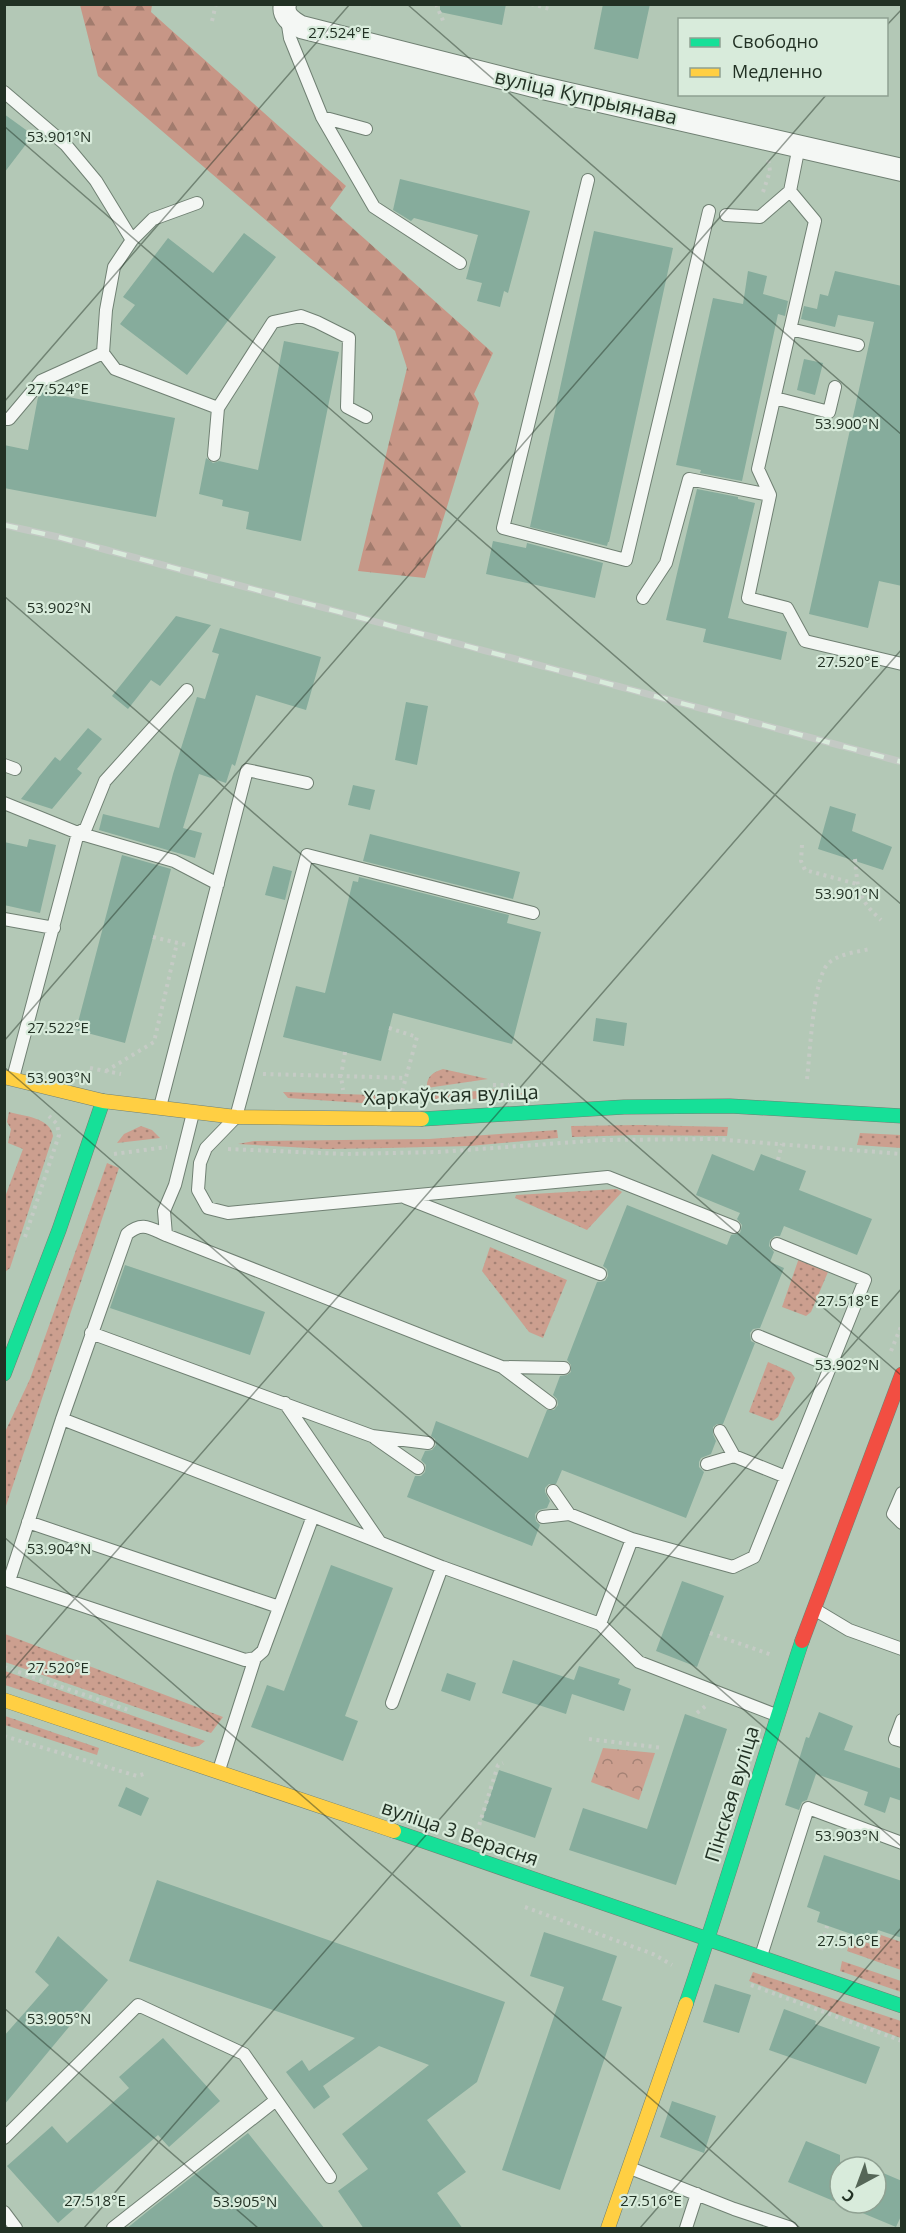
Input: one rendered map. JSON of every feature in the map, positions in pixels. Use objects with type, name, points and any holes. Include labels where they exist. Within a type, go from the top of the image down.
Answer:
[{"type":"street","name":"вуліца Купрыянава","points":[[286,11],[301,27],[512,80],[902,170]]},
{"type":"street","name":"Харкаўская вуліца","points":[[9,1078],[103,1101],[236,1117],[415,1119],[624,1107],[730,1106],[902,1116]]},
{"type":"street","points":[[4,1374],[18,1322],[59,1230],[103,1101]]},
{"type":"street","name":"Пінская вуліца","points":[[608,2229],[708,1940],[777,1716],[813,1609],[902,1374]]},
{"type":"street","name":"вуліца 3 Верасня","points":[[4,1700],[219,1771],[902,2006]]},
{"type":"lane","points":[[286,11],[290,38],[322,117],[374,207],[460,263]]},
{"type":"lane","points":[[4,92],[66,145],[96,181],[132,240]]},
{"type":"lane","points":[[322,117],[366,129]]},
{"type":"lane","points":[[726,215],[760,217],[790,191],[800,146]]},
{"type":"lane","points":[[588,180],[503,528],[626,560],[709,211]]},
{"type":"lane","points":[[790,191],[815,221],[758,469],[770,495],[748,598],[787,608],[805,641],[902,664]]},
{"type":"lane","points":[[197,203],[153,219],[132,240],[114,267],[106,310],[103,353],[115,369],[218,408]]},
{"type":"lane","points":[[214,454],[218,408],[273,322],[302,316],[349,338],[347,407],[366,417]]},
{"type":"lane","points":[[790,329],[858,345]]},
{"type":"lane","points":[[4,419],[9,419],[41,381],[103,353]]},
{"type":"lane","points":[[775,398],[830,412],[835,387]]},
{"type":"lane","points":[[644,598],[666,563],[689,479],[770,495]]},
{"type":"lane","points":[[9,1078],[54,928],[78,832],[86,828],[105,781],[187,690]]},
{"type":"lane","points":[[159,1109],[247,770],[307,783]]},
{"type":"lane","points":[[4,803],[78,832],[174,861],[218,885]]},
{"type":"lane","points":[[533,913],[307,855],[236,1117],[206,1148],[200,1163],[198,1190],[208,1208],[228,1213],[608,1177],[734,1227]]},
{"type":"lane","points":[[4,918],[54,928]]},
{"type":"lane","points":[[166,1235],[164,1211],[175,1185],[194,1113]]},
{"type":"lane","points":[[402,1197],[600,1274]]},
{"type":"lane","points":[[313,1516],[263,1651],[255,1658],[245,1660],[9,1581],[91,1333],[127,1234],[135,1227],[143,1226],[502,1367],[550,1403]]},
{"type":"lane","points":[[543,1517],[569,1514],[632,1539],[733,1567],[754,1557],[865,1280],[777,1244]]},
{"type":"lane","points":[[91,1333],[372,1436],[428,1443]]},
{"type":"lane","points":[[758,1336],[831,1366]]},
{"type":"lane","points":[[502,1367],[564,1368]]},
{"type":"lane","points":[[285,1403],[379,1541]]},
{"type":"lane","points":[[62,1419],[442,1567],[600,1624],[639,1662],[777,1716]]},
{"type":"lane","points":[[720,1431],[734,1456]]},
{"type":"lane","points":[[372,1436],[418,1468]]},
{"type":"lane","points":[[707,1464],[734,1456],[786,1477]]},
{"type":"lane","points":[[553,1491],[569,1514]]},
{"type":"lane","points":[[902,1493],[893,1514],[902,1522]]},
{"type":"lane","points":[[28,1522],[279,1607]]},
{"type":"lane","points":[[600,1624],[632,1539]]},
{"type":"lane","points":[[392,1704],[442,1567]]},
{"type":"lane","points":[[813,1609],[849,1630],[902,1649]]},
{"type":"lane","points":[[219,1771],[255,1658]]},
{"type":"lane","points":[[902,1720],[895,1739],[902,1741]]},
{"type":"lane","points":[[761,1958],[808,1808],[902,1843]]},
{"type":"lane","points":[[4,2138],[138,2005],[244,2054],[330,2177]]},
{"type":"lane","points":[[113,2229],[276,2100]]},
{"type":"lane","points":[[629,2167],[791,2229]]},
{"type":"lane","points":[[686,2229],[697,2194]]},
{"type":"lane","points":[[4,2212],[16,2229]]},
{"type":"path","points":[[212,21],[216,4]]},
{"type":"path","points":[[436,4],[444,23]]},
{"type":"path","points":[[531,4],[550,9]]},
{"type":"path","points":[[763,194],[770,171],[768,159]]},
{"type":"path","points":[[802,845],[801,861],[805,870],[857,884]]},
{"type":"path","points":[[855,859],[857,884],[861,898],[881,920]]},
{"type":"path","points":[[105,1071],[154,1042],[177,944],[153,937]]},
{"type":"path","points":[[807,1078],[816,1003],[826,967],[840,957],[870,949]]},
{"type":"path","points":[[389,1029],[417,1037],[402,1092]]},
{"type":"path","points":[[344,1090],[341,1076],[345,1052]]},
{"type":"path","points":[[86,1067],[126,1075]]},
{"type":"path","points":[[249,1073],[406,1078]]},
{"type":"path","points":[[23,1245],[59,1135],[54,1120],[40,1114]]},
{"type":"path","points":[[206,1148],[345,1154],[439,1152],[602,1140],[715,1139],[902,1154]]},
{"type":"path","points":[[778,1160],[782,1144]]},
{"type":"path","points":[[114,1154],[186,1145]]},
{"type":"path","points":[[889,1357],[902,1324]]},
{"type":"path","points":[[710,1634],[773,1656],[778,1645]]},
{"type":"path","points":[[4,1667],[138,1714]]},
{"type":"path","points":[[589,1739],[663,1748]]},
{"type":"path","points":[[476,1836],[498,1765],[503,1763]]},
{"type":"path","points":[[820,1950],[827,1926]]},
{"type":"path","points":[[810,1946],[831,1953]]},
{"type":"path","points":[[743,1982],[902,2041]]},
{"type":"green space","points":[[80,5],[152,5],[151,12],[346,186],[330,208],[493,353],[474,394],[479,403],[425,578],[358,571],[407,368],[395,331],[98,76]]},
{"type":"green space","points":[[443,1069],[488,1079],[427,1088],[431,1076]]},
{"type":"green space","points":[[500,1089],[527,1094],[442,1102],[433,1099],[430,1095]]},
{"type":"green space","points":[[283,1092],[403,1096],[400,1102],[391,1105],[288,1098]]},
{"type":"green space","points":[[9,1112],[42,1122],[51,1130],[53,1136],[10,1268],[5,1272],[5,1197],[23,1149],[8,1143],[11,1129],[7,1122]]},
{"type":"green space","points":[[141,1126],[152,1130],[160,1138],[117,1143],[124,1134]]},
{"type":"green space","points":[[571,1126],[728,1127],[727,1136],[572,1137]]},
{"type":"green space","points":[[557,1130],[558,1138],[470,1146],[327,1149],[238,1144],[254,1141],[429,1139]]},
{"type":"green space","points":[[860,1133],[901,1135],[901,1148],[857,1145]]},
{"type":"green space","points":[[107,1163],[119,1168],[5,1509],[5,1432],[30,1379]]},
{"type":"green space","points":[[617,1189],[622,1192],[587,1230],[515,1198],[516,1195]]},
{"type":"green space","points":[[490,1247],[567,1280],[543,1338],[529,1332],[482,1271]]},
{"type":"green space","points":[[799,1258],[828,1272],[811,1312],[806,1316],[782,1307]]},
{"type":"green space","points":[[768,1362],[791,1372],[795,1378],[778,1417],[773,1421],[749,1412]]},
{"type":"green space","points":[[5,1634],[223,1717],[211,1733],[5,1662]]},
{"type":"green space","points":[[5,1671],[205,1741],[199,1746],[192,1747],[5,1685]]},
{"type":"green space","points":[[5,1716],[99,1748],[97,1755],[5,1725]]},
{"type":"green space","points":[[603,1748],[655,1753],[639,1800],[591,1782]]},
{"type":"green space","points":[[881,1935],[901,1942],[901,1970],[847,1951],[852,1938],[877,1946]]},
{"type":"green space","points":[[842,1961],[901,1981],[901,1992],[840,1971]]},
{"type":"green space","points":[[753,1972],[901,2021],[901,2038],[749,1981]]},
{"type":"building","points":[[440,4],[506,4],[502,25],[440,12]]},
{"type":"building","points":[[603,4],[650,4],[638,59],[594,49]]},
{"type":"building","points":[[4,114],[33,135],[4,173]]},
{"type":"building","points":[[400,179],[530,211],[508,293],[504,291],[500,307],[477,301],[482,283],[466,279],[478,235],[414,218],[411,221],[393,210]]},
{"type":"building","points":[[594,231],[673,248],[607,546],[530,527]]},
{"type":"building","points":[[244,233],[276,257],[187,375],[120,324],[135,305],[123,297],[168,238],[213,273]]},
{"type":"building","points":[[748,271],[767,276],[763,294],[788,301],[785,316],[778,314],[742,481],[700,473],[701,470],[676,465],[713,298],[743,304]]},
{"type":"building","points":[[835,271],[902,286],[902,586],[879,581],[868,628],[809,614],[874,322],[838,315],[835,327],[801,319],[804,306],[817,309],[820,294],[828,296]]},
{"type":"building","points":[[284,341],[339,352],[301,541],[246,529],[249,512],[222,506],[223,500],[199,494],[206,458],[213,463],[219,461],[258,470]]},
{"type":"building","points":[[804,359],[823,363],[815,395],[797,390]]},
{"type":"building","points":[[43,392],[175,418],[156,517],[4,488],[4,445],[28,450],[38,397]]},
{"type":"building","points":[[697,489],[738,497],[738,499],[755,503],[728,618],[787,632],[781,660],[703,642],[706,629],[666,620]]},
{"type":"building","points":[[493,541],[526,548],[527,543],[603,563],[595,598],[486,574]]},
{"type":"building","points":[[176,616],[211,625],[160,686],[151,680],[128,709],[112,696]]},
{"type":"building","points":[[220,628],[321,657],[306,710],[256,695],[235,766],[232,764],[226,783],[199,774],[183,828],[202,833],[195,858],[99,830],[103,814],[159,828],[197,697],[205,699],[219,654],[212,652]]},
{"type":"building","points":[[406,702],[428,706],[417,765],[395,760]]},
{"type":"building","points":[[88,728],[102,739],[77,769],[82,773],[52,809],[21,799],[55,757],[60,761]]},
{"type":"building","points":[[353,785],[375,790],[370,810],[348,805]]},
{"type":"building","points":[[830,806],[856,814],[852,831],[892,847],[883,870],[818,849]]},
{"type":"building","points":[[370,834],[520,872],[513,899],[363,861]]},
{"type":"building","points":[[29,839],[56,845],[40,913],[4,905],[4,842],[27,847]]},
{"type":"building","points":[[122,855],[171,869],[125,1043],[76,1030]]},
{"type":"building","points":[[273,866],[292,871],[285,900],[265,895]]},
{"type":"building","points":[[359,877],[509,915],[507,923],[541,932],[512,1044],[393,1013],[381,1061],[283,1037],[296,986],[325,993],[353,881],[358,882]]},
{"type":"building","points":[[596,1018],[627,1023],[624,1046],[593,1041]]},
{"type":"building","points":[[712,1154],[754,1171],[761,1154],[806,1171],[799,1190],[872,1219],[857,1255],[784,1226],[780,1236],[775,1236],[770,1240],[769,1246],[774,1252],[770,1262],[784,1268],[760,1328],[753,1329],[750,1333],[751,1341],[755,1343],[723,1424],[713,1427],[716,1441],[711,1454],[701,1458],[699,1462],[699,1467],[704,1472],[686,1518],[562,1470],[556,1484],[549,1484],[545,1488],[550,1501],[547,1508],[535,1514],[536,1521],[540,1525],[532,1546],[407,1497],[415,1476],[421,1476],[425,1472],[426,1465],[421,1460],[425,1451],[432,1450],[436,1445],[435,1439],[431,1436],[436,1421],[528,1458],[547,1410],[554,1410],[558,1405],[553,1395],[560,1376],[571,1372],[571,1365],[567,1360],[597,1282],[605,1281],[608,1276],[607,1269],[603,1266],[627,1205],[727,1245],[731,1235],[740,1233],[742,1225],[737,1219],[740,1213],[696,1195]]},
{"type":"building","points":[[125,1265],[265,1312],[250,1355],[110,1308]]},
{"type":"building","points":[[331,1565],[393,1588],[345,1716],[358,1721],[343,1761],[251,1727],[267,1685],[284,1691]]},
{"type":"building","points":[[682,1581],[724,1596],[697,1667],[656,1651]]},
{"type":"building","points":[[513,1660],[574,1680],[579,1666],[620,1679],[618,1684],[631,1689],[624,1711],[572,1694],[566,1714],[502,1693]]},
{"type":"building","points":[[447,1673],[476,1683],[470,1701],[441,1691]]},
{"type":"building","points":[[819,1712],[853,1726],[844,1750],[902,1769],[902,1801],[890,1797],[885,1813],[864,1805],[868,1792],[816,1774],[807,1800],[802,1802],[799,1810],[785,1805],[806,1737],[809,1738]]},
{"type":"building","points":[[685,1714],[727,1729],[676,1885],[569,1850],[583,1808],[647,1829]]},
{"type":"building","points":[[499,1770],[552,1788],[535,1838],[482,1820]]},
{"type":"building","points":[[126,1787],[149,1798],[141,1816],[118,1806]]},
{"type":"building","points":[[824,1855],[902,1881],[902,1938],[878,1930],[874,1942],[817,1922],[820,1912],[807,1907]]},
{"type":"building","points":[[157,1880],[505,2002],[477,2082],[427,2120],[466,2172],[437,2193],[463,2229],[364,2229],[338,2191],[368,2169],[342,2134],[429,2065],[379,2046],[323,2086],[330,2097],[314,2109],[286,2072],[302,2060],[309,2071],[355,2038],[129,1961]]},
{"type":"building","points":[[544,1932],[617,1956],[602,2000],[622,2007],[560,2190],[502,2170],[564,1987],[530,1976]]},
{"type":"building","points":[[58,1936],[108,1980],[4,2105],[4,2036],[49,1985],[35,1972]]},
{"type":"building","points":[[715,1984],[751,1995],[739,2033],[703,2022]]},
{"type":"building","points":[[784,2009],[816,2021],[815,2024],[880,2047],[866,2084],[769,2050]]},
{"type":"building","points":[[163,2038],[220,2101],[169,2147],[158,2135],[58,2223],[7,2166],[52,2126],[67,2143],[129,2088],[119,2077]]},
{"type":"building","points":[[672,2101],[716,2116],[704,2153],[660,2137]]},
{"type":"building","points":[[248,2133],[325,2229],[126,2229],[148,2211]]},
{"type":"building","points":[[806,2141],[840,2155],[828,2155],[828,2199],[788,2182]]},
{"type":"building","points":[[888,2175],[902,2181],[902,2214],[896,2227],[867,2215],[888,2215]]},
{"type":"railway","points":[[4,525],[58,537],[902,762]]},
{"type":"traffic: fast","points":[[4,1374],[59,1230],[103,1101]]},
{"type":"traffic: fast","points":[[422,1119],[624,1107],[730,1106],[902,1116]]},
{"type":"traffic: fast","points":[[686,2004],[802,1641]]},
{"type":"traffic: fast","points":[[394,1831],[902,2006]]},
{"type":"traffic: slow","points":[[4,1077],[103,1101],[236,1117],[422,1119]]},
{"type":"traffic: slow","points":[[4,1700],[394,1831]]},
{"type":"traffic: slow","points":[[608,2228],[686,2004]]},
{"type":"traffic: jam","points":[[802,1641],[902,1374]]}]
